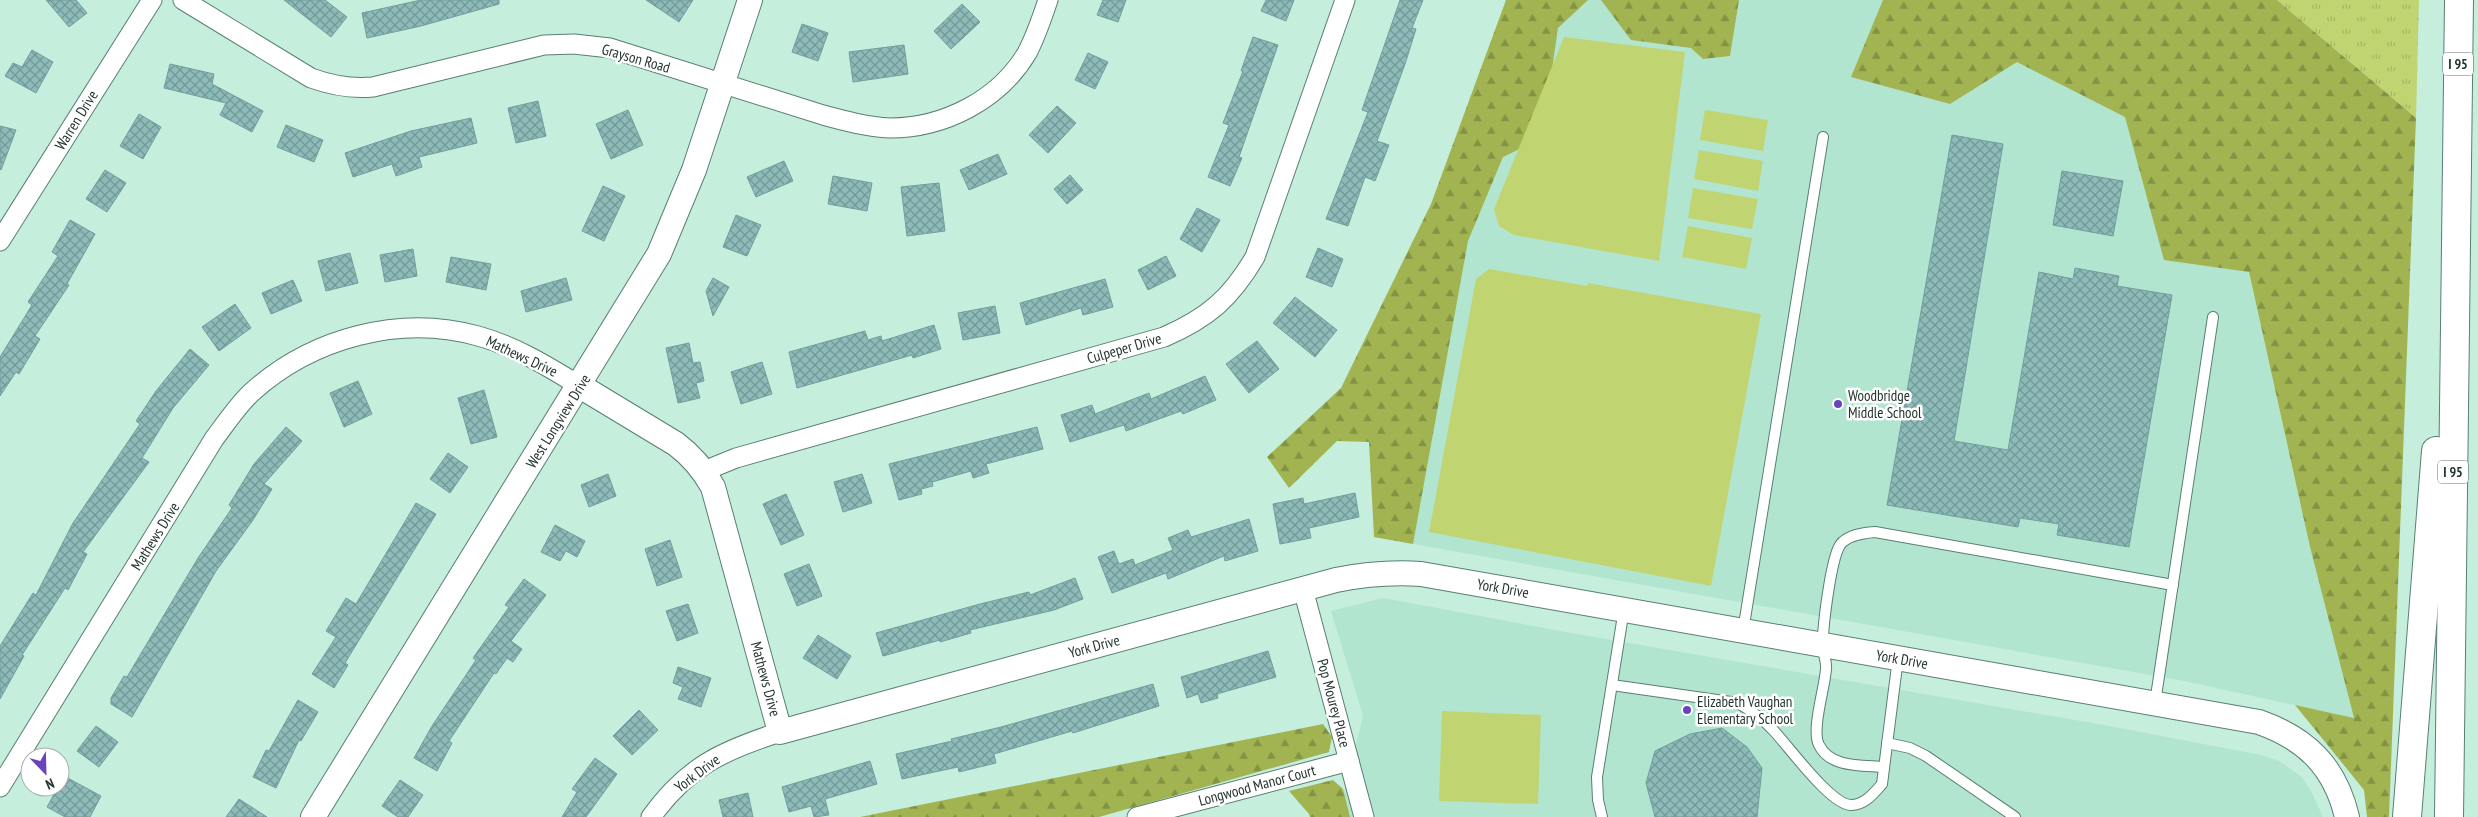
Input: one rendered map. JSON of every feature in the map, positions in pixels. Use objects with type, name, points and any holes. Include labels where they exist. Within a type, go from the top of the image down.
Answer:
[{"type":"highway","name":"I 95","points":[[2449,817],[2459,0]]},
{"type":"highway","points":[[2407,817],[2437,435],[2441,265],[2456,128]]},
{"type":"street","name":"Warren Drive","points":[[0,241],[6,216],[152,0]]},
{"type":"street","name":"Grayson Road","points":[[183,0],[311,78],[331,86],[352,89],[373,88],[514,51],[574,44],[610,48],[855,124],[888,128],[911,127],[932,123],[975,105],[1011,74],[1026,53],[1038,30],[1048,0]]},
{"type":"street","name":"West Longview Drive","points":[[313,817],[660,254],[694,170],[750,0]]},
{"type":"street","name":"Culpeper Drive","points":[[704,471],[736,458],[1164,337],[1188,327],[1210,313],[1226,299],[1242,279],[1255,257],[1345,0]]},
{"type":"street","name":"Mathews Drive","points":[[0,787],[214,439],[250,394],[278,372],[325,346],[343,339],[382,330],[425,328],[461,332],[489,339],[523,353],[676,444],[689,454],[704,471],[713,487],[780,732]]},
{"type":"street","name":"York Drive","points":[[651,817],[673,790],[710,760],[780,732],[1304,589],[1368,573],[1392,572],[1421,574],[2259,722],[2300,742],[2320,760],[2334,779],[2343,800],[2347,817]]},
{"type":"street","name":"Pop Mourey Place","points":[[1304,589],[1364,817]]},
{"type":"street","name":"Longwood Manor Court","points":[[1137,817],[1349,761]]},
{"type":"lane","points":[[1743,631],[1823,137]]},
{"type":"lane","points":[[2155,703],[2213,317]]},
{"type":"lane","points":[[1884,768],[1841,763],[1827,756],[1818,744],[1817,733],[1827,667],[1823,646],[1836,554],[1841,544],[1863,533],[1874,532],[2173,585]]},
{"type":"lane","points":[[1602,817],[1598,800],[1597,777],[1624,610]]},
{"type":"lane","points":[[1612,685],[1738,703],[1755,712],[1774,730],[1834,799],[1851,805],[1869,798],[1882,784],[1898,658]]},
{"type":"lane","points":[[1886,743],[1910,748],[1926,756],[2015,817]]},
{"type":"shaded area","name":"Woodbridge Middle School","points":[[1506,0],[2184,0],[2234,206],[2310,547],[2354,718],[2184,681],[1374,537]]},
{"type":"shaded area","name":"Elizabeth Vaughan Elementary School","points":[[1383,598],[1571,633],[2104,725],[2261,755],[2279,761],[2302,777],[2323,817],[1338,817],[1363,716],[1331,611]]},
{"type":"green space","points":[[1506,0],[1588,0],[1558,28],[1542,138],[1503,157],[1468,241],[1413,544],[1374,537],[1369,442],[1337,441],[1289,488],[1267,457],[1341,388],[1431,204]]},
{"type":"green space","points":[[1601,0],[1739,0],[1730,56],[1703,59],[1691,48],[1631,40]]},
{"type":"green space","points":[[1883,0],[2277,0],[2416,118],[2389,817],[2367,817],[2364,790],[2295,705],[2354,718],[2310,547],[2249,272],[2164,260],[2125,117],[2017,62],[1950,104],[1851,77]]},
{"type":"green space","points":[[2277,0],[2419,0],[2416,118]]},
{"type":"green space","points":[[1564,37],[1685,52],[1659,261],[1514,235],[1499,226],[1494,209]]},
{"type":"green space","points":[[1705,110],[1768,120],[1763,151],[1700,140]]},
{"type":"green space","points":[[1699,150],[1763,161],[1758,191],[1694,179]]},
{"type":"green space","points":[[1693,188],[1758,199],[1752,229],[1688,218]]},
{"type":"green space","points":[[1688,226],[1752,238],[1746,269],[1682,257]]},
{"type":"green space","points":[[1489,269],[1587,286],[1588,283],[1761,314],[1711,586],[1429,532],[1476,279]]},
{"type":"green space","points":[[1442,711],[1541,715],[1538,804],[1439,801]]},
{"type":"green space","points":[[1323,724],[1332,737],[1329,752],[1099,817],[860,817]]},
{"type":"green space","points":[[1333,780],[1343,789],[1350,817],[1310,817],[1289,791]]},
{"type":"building","points":[[46,0],[76,0],[87,13],[69,27]]},
{"type":"building","points":[[284,0],[325,0],[347,17],[331,37]]},
{"type":"building","points":[[421,0],[499,0],[499,4],[421,26],[367,38],[362,13]]},
{"type":"building","points":[[646,0],[693,0],[679,22]]},
{"type":"building","points":[[1103,0],[1126,0],[1118,22],[1097,15]]},
{"type":"building","points":[[1266,0],[1294,0],[1286,21],[1261,11]]},
{"type":"building","points":[[1400,0],[1423,0],[1412,28],[1416,29],[1405,64],[1377,141],[1389,145],[1375,181],[1365,177],[1348,226],[1326,219],[1368,112],[1362,110]]},
{"type":"building","points":[[962,4],[980,22],[951,49],[934,31]]},
{"type":"building","points":[[802,24],[828,33],[818,61],[792,52]]},
{"type":"building","points":[[1253,37],[1278,45],[1239,157],[1242,158],[1230,186],[1208,177],[1229,125],[1223,123],[1243,71],[1241,71]]},
{"type":"building","points":[[904,45],[908,74],[853,82],[849,52]]},
{"type":"building","points":[[32,50],[53,62],[36,93],[5,76],[13,63],[22,67]]},
{"type":"building","points":[[1088,53],[1108,62],[1095,89],[1075,80]]},
{"type":"building","points":[[170,64],[214,74],[212,84],[263,111],[252,132],[220,115],[226,103],[164,88]]},
{"type":"building","points":[[538,101],[546,136],[516,143],[508,108]]},
{"type":"building","points":[[1057,106],[1076,123],[1048,153],[1029,135]]},
{"type":"building","points":[[628,110],[643,145],[611,159],[596,124]]},
{"type":"building","points":[[139,114],[161,127],[143,159],[120,146]]},
{"type":"building","points":[[471,118],[477,143],[419,157],[422,167],[396,176],[392,164],[353,177],[345,153],[411,131]]},
{"type":"building","points":[[286,125],[323,140],[314,162],[277,147]]},
{"type":"building","points":[[0,126],[16,130],[1,170],[0,169]]},
{"type":"building","points":[[1952,135],[2003,144],[1954,441],[2008,450],[2039,272],[2073,279],[2075,268],[2119,276],[2117,286],[2172,295],[2129,547],[2057,535],[2059,524],[2020,518],[2018,527],[1887,505]]},
{"type":"building","points":[[998,154],[1007,174],[969,190],[960,170]]},
{"type":"building","points":[[784,161],[793,181],[756,197],[747,177]]},
{"type":"building","points":[[105,170],[126,183],[107,212],[86,199]]},
{"type":"building","points":[[2062,171],[2123,181],[2113,236],[2053,225]]},
{"type":"building","points":[[1070,175],[1083,190],[1067,204],[1054,189]]},
{"type":"building","points":[[833,176],[872,183],[867,211],[828,204]]},
{"type":"building","points":[[939,183],[945,231],[907,236],[901,187]]},
{"type":"building","points":[[603,186],[625,196],[604,241],[582,231]]},
{"type":"building","points":[[1197,208],[1220,220],[1202,252],[1180,239]]},
{"type":"building","points":[[736,215],[761,225],[747,256],[723,247]]},
{"type":"building","points":[[70,220],[95,234],[67,284],[69,285],[35,336],[40,339],[19,374],[16,372],[0,396],[0,357],[32,305],[28,302],[58,256],[52,252]]},
{"type":"building","points":[[1318,248],[1343,259],[1332,287],[1306,277]]},
{"type":"building","points":[[413,249],[417,276],[385,282],[380,255]]},
{"type":"building","points":[[350,253],[358,283],[326,291],[318,261]]},
{"type":"building","points":[[1166,256],[1176,276],[1148,290],[1138,270]]},
{"type":"building","points":[[451,257],[491,264],[486,290],[446,282]]},
{"type":"building","points":[[566,278],[572,300],[526,312],[521,291]]},
{"type":"building","points":[[713,278],[729,287],[713,316],[706,291]]},
{"type":"building","points":[[1105,279],[1113,307],[1083,315],[1081,308],[1026,325],[1020,303]]},
{"type":"building","points":[[293,280],[302,301],[271,314],[262,293]]},
{"type":"building","points":[[1295,297],[1337,330],[1315,357],[1273,323]]},
{"type":"building","points":[[235,304],[251,328],[219,351],[202,327]]},
{"type":"building","points":[[995,306],[1000,333],[963,340],[958,313]]},
{"type":"building","points":[[934,325],[941,349],[913,358],[912,355],[797,388],[789,352],[865,331],[868,340],[881,336],[882,341]]},
{"type":"building","points":[[1257,341],[1279,369],[1249,393],[1226,364]]},
{"type":"building","points":[[689,343],[693,363],[700,362],[704,381],[696,383],[700,398],[678,403],[666,348]]},
{"type":"building","points":[[190,349],[209,365],[173,408],[142,458],[149,462],[83,552],[87,554],[68,590],[65,588],[22,655],[24,656],[0,699],[0,646],[33,593],[36,595],[73,523],[140,424],[136,421],[156,391]]},
{"type":"building","points":[[762,362],[772,394],[741,404],[731,372]]},
{"type":"building","points":[[1205,376],[1216,400],[1183,414],[1181,411],[1126,431],[1124,425],[1070,442],[1061,415],[1092,405],[1095,414],[1149,393],[1151,399]]},
{"type":"building","points":[[358,381],[372,414],[344,427],[330,393]]},
{"type":"building","points":[[484,390],[497,437],[471,444],[458,398]]},
{"type":"building","points":[[286,427],[302,441],[264,484],[272,489],[253,520],[216,571],[132,717],[111,704],[111,698],[124,676],[127,677],[198,558],[232,508],[229,505],[254,464]]},
{"type":"building","points":[[1037,427],[1043,449],[986,464],[989,473],[973,478],[971,471],[932,482],[933,486],[921,489],[922,494],[899,500],[889,464]]},
{"type":"building","points":[[448,453],[468,467],[450,493],[430,479]]},
{"type":"building","points":[[608,474],[616,496],[589,507],[581,485]]},
{"type":"building","points":[[862,474],[872,503],[843,512],[834,482]]},
{"type":"building","points":[[1355,493],[1359,517],[1309,528],[1311,538],[1280,544],[1273,504],[1303,498],[1304,504]]},
{"type":"building","points":[[786,494],[804,535],[781,545],[763,504]]},
{"type":"building","points":[[416,503],[436,514],[345,663],[348,665],[334,688],[312,674],[336,637],[326,631],[346,598],[356,604]]},
{"type":"building","points":[[1249,519],[1258,551],[1225,561],[1224,556],[1168,579],[1166,573],[1112,593],[1098,557],[1114,551],[1119,564],[1133,559],[1135,565],[1173,550],[1168,538],[1188,530],[1191,537]]},
{"type":"building","points":[[555,525],[585,541],[577,557],[566,551],[560,561],[541,552]]},
{"type":"building","points":[[670,540],[682,577],[657,586],[645,549]]},
{"type":"building","points":[[809,564],[822,596],[797,606],[784,574]]},
{"type":"building","points":[[1075,578],[1083,599],[1054,610],[970,630],[971,633],[883,656],[876,633],[980,604],[1029,592],[1030,595]]},
{"type":"building","points":[[524,579],[546,595],[511,641],[522,649],[513,662],[507,658],[496,674],[494,673],[449,741],[452,743],[437,771],[414,758],[432,726],[476,660],[473,658],[509,607],[505,605]]},
{"type":"building","points":[[688,604],[698,633],[677,641],[666,611]]},
{"type":"building","points":[[818,635],[851,656],[837,679],[803,658]]},
{"type":"building","points":[[1268,651],[1276,677],[1217,694],[1218,698],[1201,703],[1198,694],[1187,698],[1181,677]]},
{"type":"building","points":[[678,667],[711,678],[701,707],[678,699],[683,687],[673,683]]},
{"type":"building","points":[[1153,684],[1159,706],[1073,733],[1072,731],[994,754],[996,763],[959,772],[958,767],[902,779],[896,754],[952,741],[951,739],[1001,727]]},
{"type":"building","points":[[298,700],[318,712],[301,741],[299,740],[276,788],[253,777],[266,750],[269,751]]},
{"type":"building","points":[[639,710],[658,730],[632,755],[613,736]]},
{"type":"building","points":[[96,726],[118,742],[99,767],[77,751]]},
{"type":"building","points":[[1722,728],[1747,747],[1762,768],[1757,817],[1655,817],[1646,783],[1655,751],[1690,734]]},
{"type":"building","points":[[595,758],[617,774],[586,817],[562,817],[577,792],[572,789]]},
{"type":"building","points":[[870,761],[877,784],[825,799],[829,815],[814,817],[811,806],[789,812],[782,787]]},
{"type":"building","points":[[70,779],[101,796],[90,817],[65,817],[47,807],[52,797],[70,797]]},
{"type":"building","points":[[400,780],[423,795],[408,817],[398,817],[382,806]]},
{"type":"building","points":[[748,793],[753,817],[723,817],[719,800]]},
{"type":"building","points":[[239,799],[267,817],[226,817]]},
{"type":"place","name":"Woodbridge Middle School","points":[[1838,404]]},
{"type":"place","name":"Elizabeth Vaughan Elementary School","points":[[1687,710]]}]
